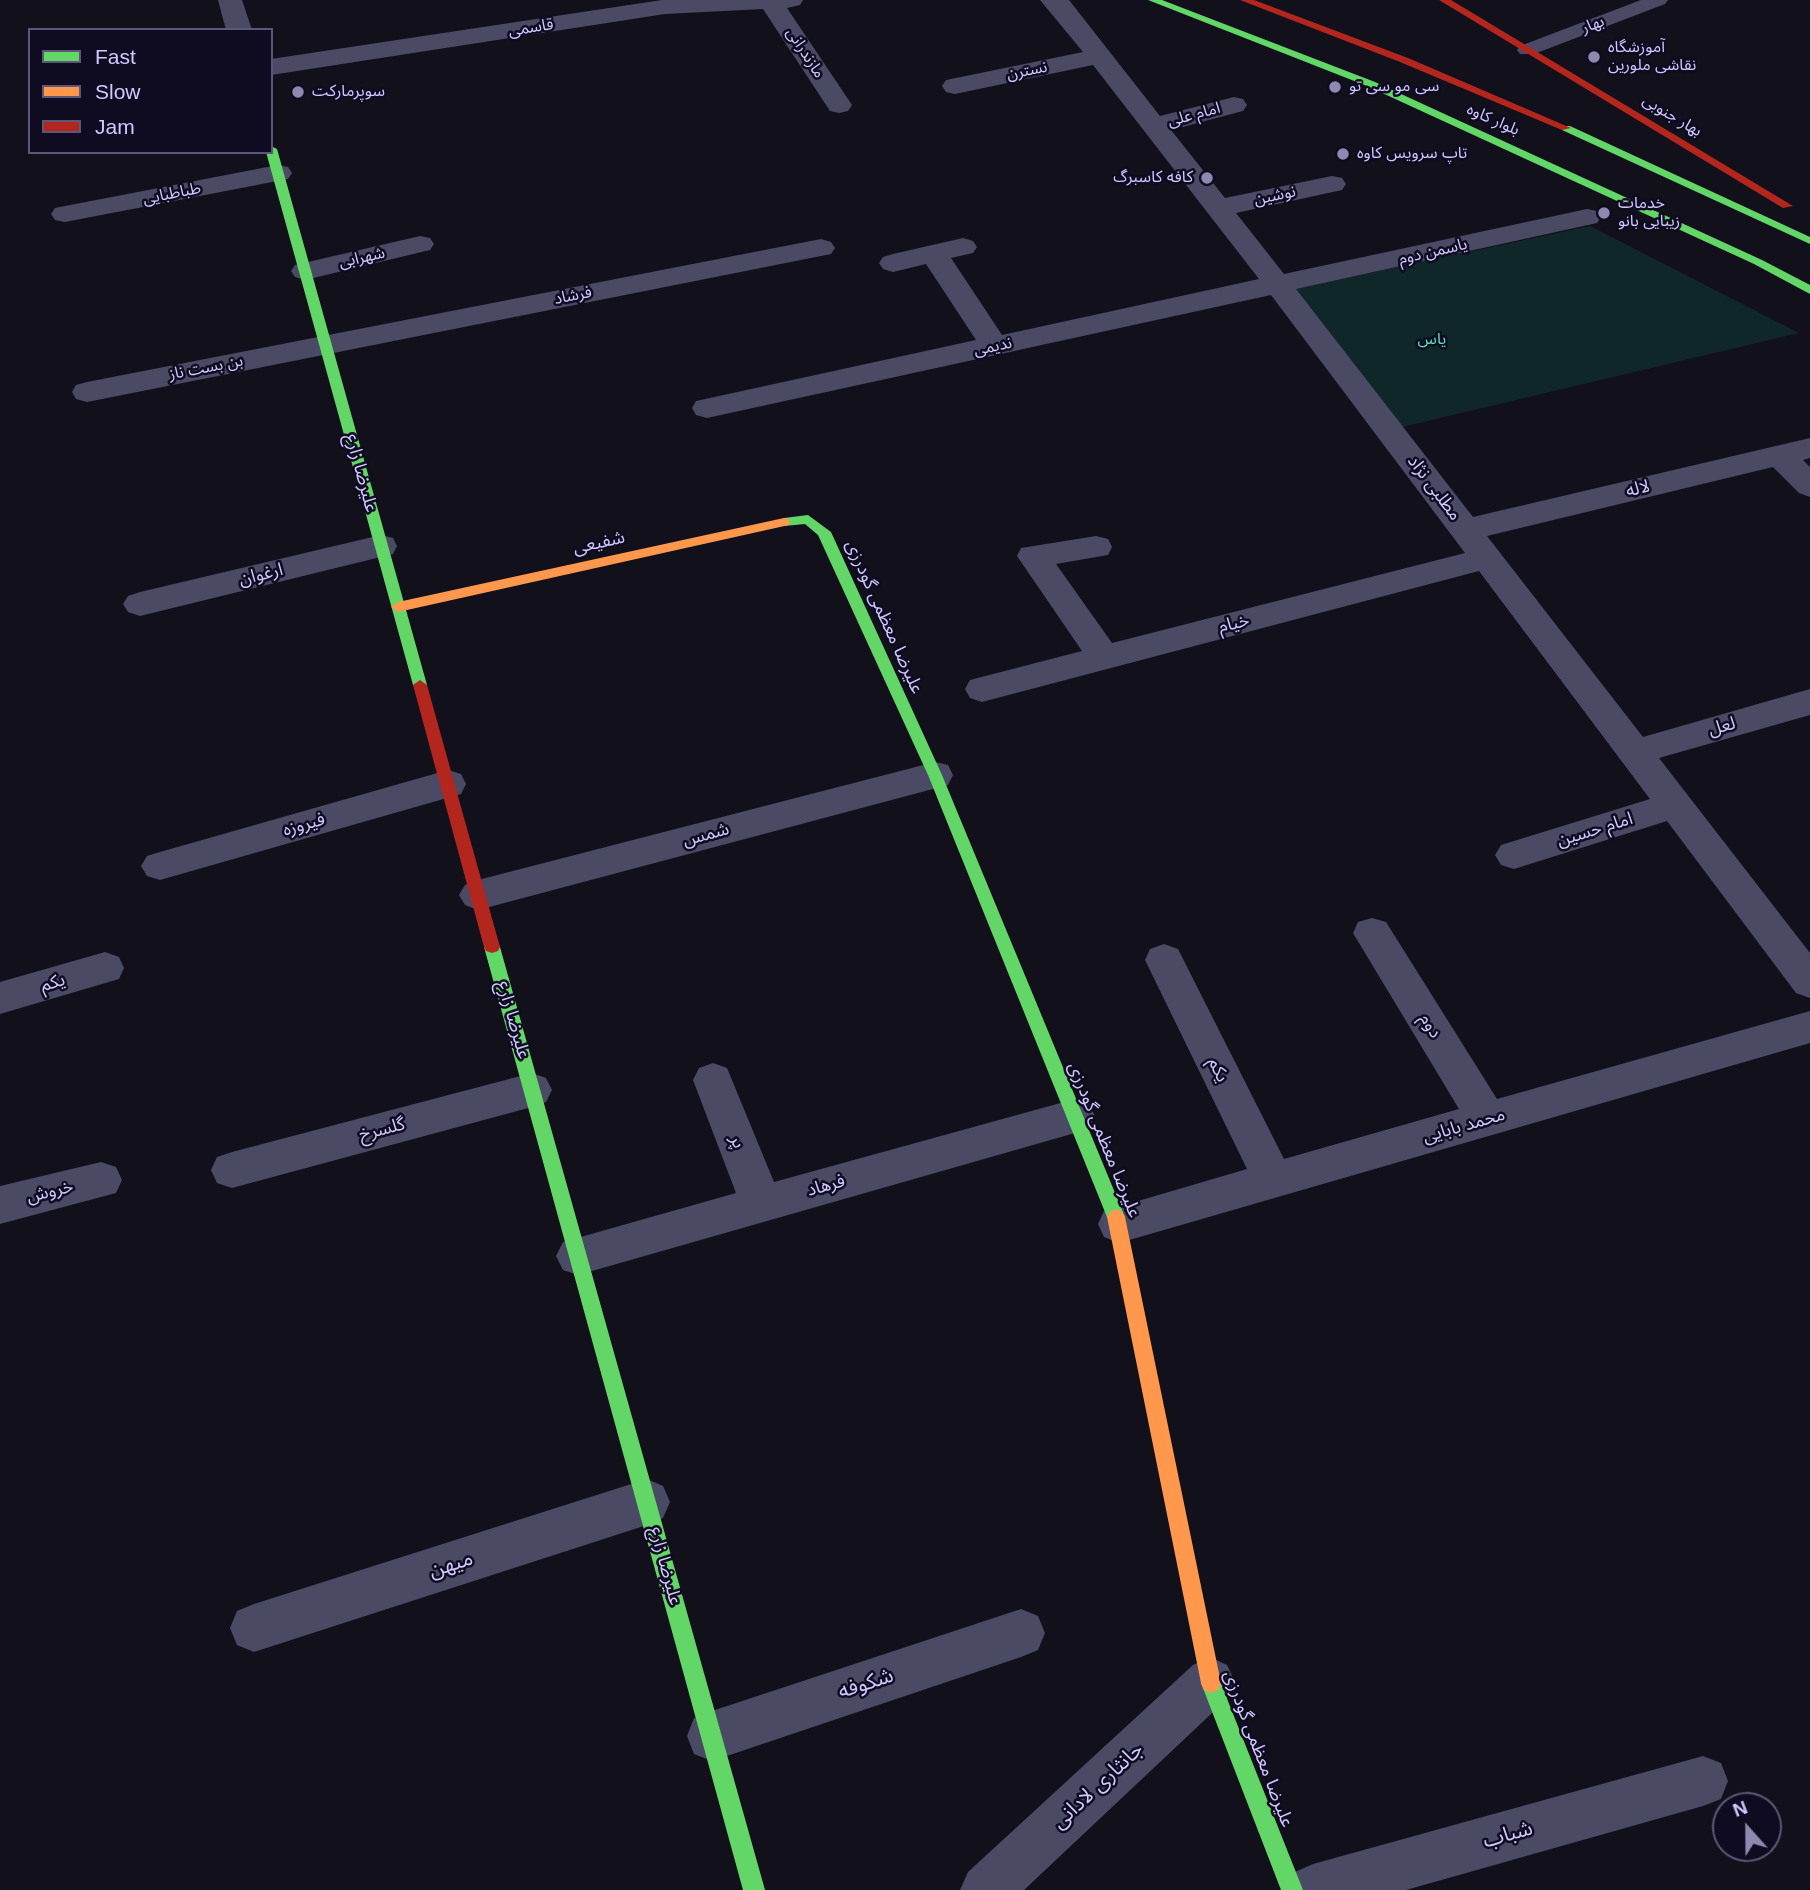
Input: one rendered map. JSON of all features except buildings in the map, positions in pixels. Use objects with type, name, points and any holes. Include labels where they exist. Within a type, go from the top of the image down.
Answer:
[{"type":"street","points":[[230,0],[238,28]]},
{"type":"street","name":"مطلبی نژاد","points":[[1052,0],[1058,3],[1279,286],[1810,982]]},
{"type":"street","name":"بلوار کاوه","points":[[1153,0],[1371,84],[1733,250],[1810,290]]},
{"type":"street","name":"بلوار کاوه","points":[[1245,0],[1404,60],[1586,137],[1810,241]]},
{"type":"street","name":"بهار جنوبی","points":[[1444,0],[1798,213]]},
{"type":"street","name":"قاسمی","points":[[273,67],[663,4],[781,1]]},
{"type":"street","name":"مازندرانی","points":[[781,1],[839,105]]},
{"type":"street","name":"نسترن","points":[[954,86],[1099,56]]},
{"type":"street","name":"امام علی","points":[[1154,126],[1234,105]]},
{"type":"street","name":"طباطبایی","points":[[65,214],[275,161]]},
{"type":"street","name":"علیرضا زارع","points":[[275,161],[754,1890]]},
{"type":"street","name":"نوشین","points":[[1218,208],[1332,184]]},
{"type":"street","name":"یاسمن دوم","points":[[1279,286],[1587,217]]},
{"type":"street","name":"شهرابی","points":[[305,271],[420,244]]},
{"type":"street","points":[[893,263],[964,247]]},
{"type":"street","name":"فرشاد","points":[[326,345],[821,248]]},
{"type":"street","points":[[934,254],[995,346]]},
{"type":"street","name":"ندیمی","points":[[707,408],[1279,286]]},
{"type":"street","name":"بن بست ناز","points":[[87,392],[326,345]]},
{"type":"street","points":[[1795,451],[1810,486]]},
{"type":"street","name":"لاله","points":[[1466,530],[1795,451]]},
{"type":"street","name":"شفیعی","points":[[398,607],[775,523],[808,519]]},
{"type":"street","name":"علیرضا معظمی گودرزی","points":[[808,519],[824,532],[935,775],[1119,1224],[1210,1682],[1292,1890]]},
{"type":"street","name":"ارغوان","points":[[140,604],[381,546]]},
{"type":"street","points":[[1096,547],[1033,556],[1104,657]]},
{"type":"street","name":"خیام","points":[[982,689],[1487,558]]},
{"type":"street","name":"لعل","points":[[1635,752],[1810,702]]},
{"type":"street","name":"شمس","points":[[478,895],[935,775]]},
{"type":"street","name":"فیروزه","points":[[160,866],[448,784]]},
{"type":"street","name":"امام حسین","points":[[1514,855],[1675,805]]},
{"type":"street","name":"دوم","points":[[1372,933],[1487,1119]]},
{"type":"street","name":"یکم","points":[[1164,960],[1273,1180]]},
{"type":"street","name":"یکم","points":[[0,998],[105,968]]},
{"type":"street","name":"محمد بابایی","points":[[1119,1224],[1810,1027]]},
{"type":"street","name":"پر","points":[[713,1080],[761,1204]]},
{"type":"street","name":"گلسرخ","points":[[232,1170],[532,1090]]},
{"type":"street","name":"فرهاد","points":[[578,1256],[1075,1116]]},
{"type":"street","name":"خروش","points":[[0,1205],[101,1180]]},
{"type":"street","name":"میهن","points":[[254,1629],[647,1502]]},
{"type":"street","name":"شکوفه","points":[[712,1736],[1021,1633]]},
{"type":"street","name":"جانثاری لادانی","points":[[986,1890],[1210,1682]]},
{"type":"street","name":"شباب","points":[[1313,1890],[1703,1781]]},
{"type":"lane","name":"بهار","points":[[1527,50],[1658,0]]},
{"type":"green space","name":"یاس","points":[[1590,226],[1799,333],[1398,428],[1290,290]]},
{"type":"traffic: fast","points":[[1153,0],[1371,84],[1758,262],[1810,290]]},
{"type":"traffic: fast","points":[[1566,128],[1810,241]]},
{"type":"traffic: fast","points":[[272,154],[420,685]]},
{"type":"traffic: fast","points":[[784,522],[808,519],[824,532],[935,775],[1116,1217]]},
{"type":"traffic: fast","points":[[492,947],[754,1890]]},
{"type":"traffic: fast","points":[[1211,1683],[1292,1890]]},
{"type":"traffic: slow","points":[[398,607],[784,522]]},
{"type":"traffic: slow","points":[[1116,1217],[1211,1683]]},
{"type":"traffic: jam","points":[[1245,0],[1404,60],[1566,128]]},
{"type":"traffic: jam","points":[[1444,0],[1787,206]]},
{"type":"traffic: jam","points":[[420,685],[492,947]]},
{"type":"place","name":"آموزشگاه نقاشی ملورین","points":[[1594,57]]},
{"type":"place","name":"سی مو سی تو","points":[[1335,87]]},
{"type":"place","name":"سوپرمارکت","points":[[298,92]]},
{"type":"place","name":"تاپ سرویس کاوه","points":[[1343,154]]},
{"type":"place","name":"کافه کاسبرگ","points":[[1207,178]]},
{"type":"place","name":"خدمات زیبایی بانو","points":[[1604,213]]}]
